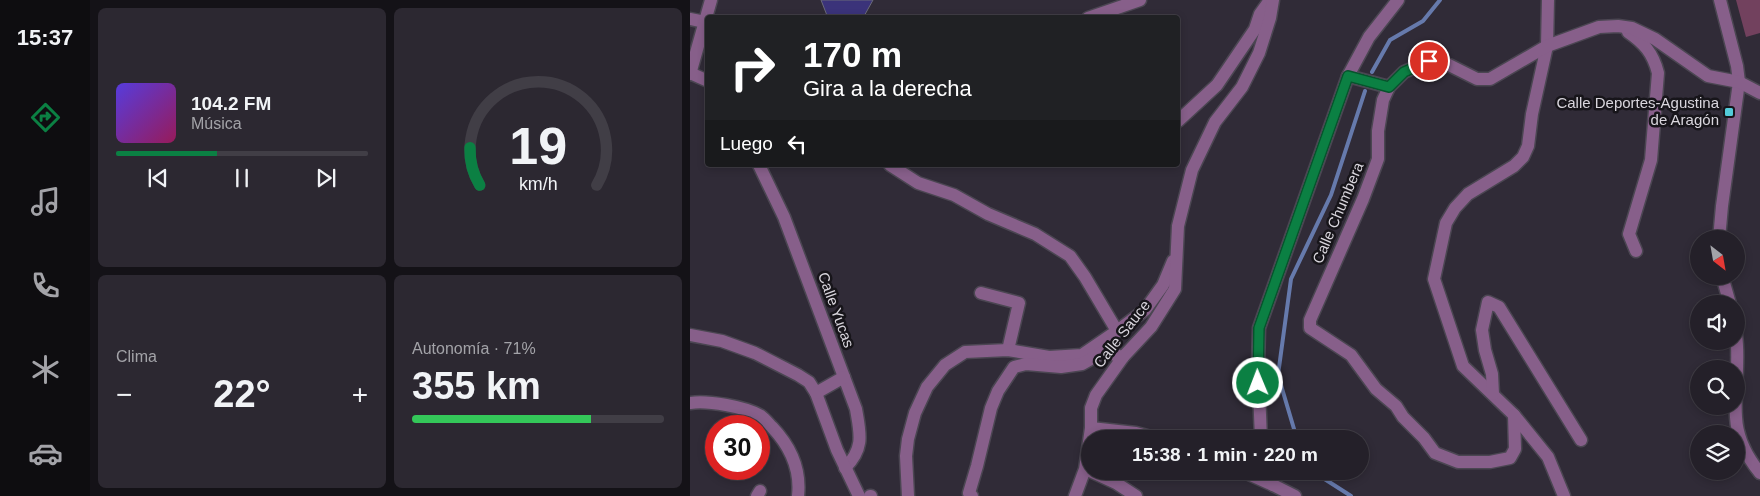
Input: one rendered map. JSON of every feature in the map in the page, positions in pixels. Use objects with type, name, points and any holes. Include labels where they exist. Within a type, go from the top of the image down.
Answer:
[{"type":"street","points":[[707,15],[711,0]]},
{"type":"street","points":[[1097,15],[1140,0]]},
{"type":"street","points":[[1180,119],[1217,85],[1255,29],[1260,14],[1271,0]]},
{"type":"street","name":"Calle Sauce","points":[[1091,428],[1091,408],[1096,395],[1123,357],[1151,327],[1175,289],[1178,226],[1192,170],[1215,122],[1242,87],[1259,53],[1270,18],[1271,0]]},
{"type":"street","points":[[1261,430],[1258,366],[1259,328],[1348,76],[1369,36],[1398,0]]},
{"type":"street","points":[[1548,0],[1547,46],[1532,114],[1528,146],[1523,157],[1514,166],[1468,194],[1455,208],[1446,223],[1434,279],[1464,366],[1514,415],[1548,458],[1564,496]]},
{"type":"street","points":[[1720,0],[1740,82],[1720,230]]},
{"type":"street","points":[[690,19],[705,22],[690,74],[705,80]]},
{"type":"street","points":[[1348,76],[1389,87],[1404,72],[1429,61],[1449,65],[1477,79],[1490,79],[1547,46],[1599,27],[1618,26],[1632,28],[1656,39],[1708,76],[1740,82],[1760,93]]},
{"type":"street","points":[[1618,26],[1638,39],[1648,49],[1654,59],[1658,72],[1651,160],[1629,234],[1636,251]]},
{"type":"street","name":"Calle Chumbera","points":[[1389,87],[1383,100],[1378,131],[1378,159],[1363,199],[1309,324],[1312,332],[1351,356],[1376,389],[1396,406],[1435,453],[1458,462],[1490,462],[1510,458],[1515,449],[1514,415]]},
{"type":"street","name":"Calle Yucas","points":[[760,167],[784,217],[856,408],[860,439],[855,458],[845,468]]},
{"type":"street","points":[[893,167],[918,184],[954,195],[988,214],[1036,234],[1070,256],[1085,277],[1117,331]]},
{"type":"street","points":[[908,496],[906,456],[914,413],[927,387],[945,365],[965,352],[1008,350],[1048,357],[1082,355],[1145,310],[1163,285],[1177,252]]},
{"type":"street","points":[[981,293],[1019,303],[1008,350]]},
{"type":"street","points":[[1493,394],[1492,374],[1485,350],[1482,330],[1488,302],[1499,307],[1581,440]]},
{"type":"street","points":[[690,335],[722,341],[755,353],[798,374],[808,382],[816,393],[845,468],[859,496]]},
{"type":"street","points":[[1737,350],[1738,379],[1736,417],[1740,438],[1749,459],[1760,474]]},
{"type":"street","points":[[972,496],[969,492],[991,408],[998,391],[1014,368],[1026,364],[1061,367],[1082,364],[1103,352],[1123,357]]},
{"type":"street","points":[[816,393],[844,377]]},
{"type":"street","points":[[690,403],[702,401],[734,407],[761,416],[783,438],[796,463],[798,496]]},
{"type":"street","points":[[1091,428],[1109,430]]},
{"type":"street","name":"Calle Sauce","points":[[1075,496],[1083,480]]},
{"type":"street","points":[[1110,480],[1136,496]]},
{"type":"street","points":[[1262,480],[1295,496]]},
{"type":"street","points":[[1270,480],[1273,485]]},
{"type":"shaded area","points":[[1736,0],[1760,0],[1760,33],[1746,37]]},
{"type":"building","points":[[821,0],[873,0],[865,15],[827,15]]},
{"type":"waterway","points":[[1372,72],[1390,40],[1423,21],[1440,0]]},
{"type":"waterway","points":[[1294,430],[1278,375],[1291,279],[1331,195],[1365,91]]},
{"type":"waterway","points":[[1326,480],[1351,496]]},
{"type":"place","name":"Calle Deportes-Agustina de Aragón","points":[[1729,112]]},
{"type":"route","points":[[1258,383],[1259,328],[1348,76],[1389,87],[1404,72],[1429,61]]}]
